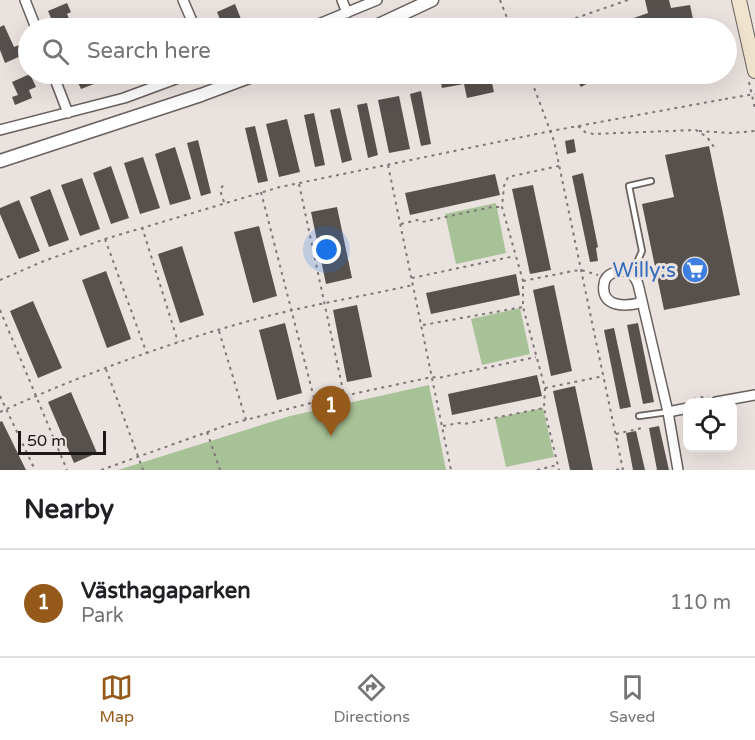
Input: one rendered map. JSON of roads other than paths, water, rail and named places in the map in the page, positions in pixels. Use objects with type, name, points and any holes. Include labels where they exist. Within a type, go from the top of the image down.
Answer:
[{"type":"main road","points":[[739,0],[755,71]]},
{"type":"street","points":[[25,0],[32,18]]},
{"type":"street","points":[[183,0],[191,18]]},
{"type":"street","points":[[342,0],[347,13]]},
{"type":"street","points":[[334,18],[377,0]]},
{"type":"street","points":[[393,18],[432,0]]},
{"type":"street","points":[[57,84],[68,113]]},
{"type":"street","points":[[0,130],[124,98],[162,84]]},
{"type":"street","points":[[0,161],[230,84]]},
{"type":"street","points":[[642,302],[631,306],[621,306],[612,302],[605,295],[603,285],[607,277],[622,270],[632,274],[638,284],[668,412],[678,470]]},
{"type":"street","points":[[737,398],[755,395]]},
{"type":"street","points":[[668,412],[683,409]]},
{"type":"lane","points":[[632,274],[642,251],[629,186],[651,181]]},
{"type":"lane","points":[[639,416],[668,412]]},
{"type":"place","name":"Willy:s","points":[[695,270]]},
{"type":"place","name":"Västhagaparken","points":[[331,436]]}]
